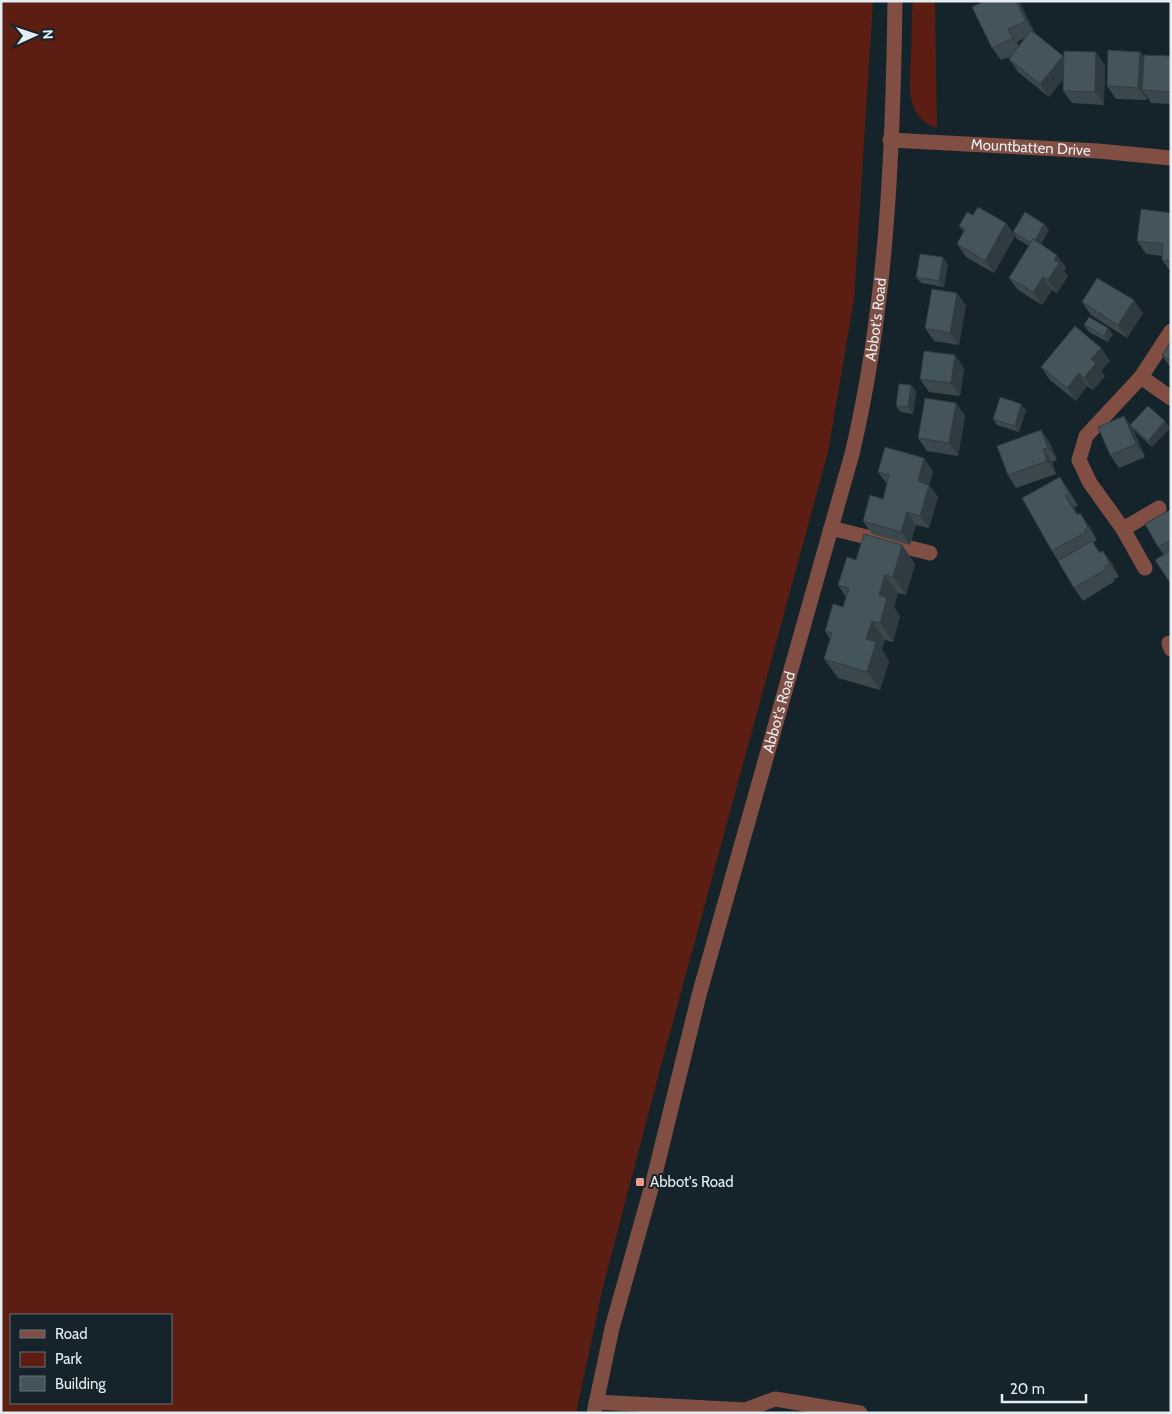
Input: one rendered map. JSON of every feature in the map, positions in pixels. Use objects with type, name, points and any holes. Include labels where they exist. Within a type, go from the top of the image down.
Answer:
[{"type":"street","name":"Abbot's Road","points":[[595,1407],[612,1328],[654,1178],[699,995],[852,454],[867,391],[880,306],[890,140],[895,1]]},
{"type":"street","name":"Mountbatten Drive","points":[[890,140],[1098,151],[1171,158]]},
{"type":"street","points":[[1145,568],[1123,529],[1104,505],[1079,460],[1086,436],[1142,378],[1171,331]]},
{"type":"street","points":[[1142,378],[1171,398]]},
{"type":"street","points":[[1123,529],[1158,508]]},
{"type":"street","points":[[831,528],[930,553]]},
{"type":"street","points":[[595,1407],[745,1410],[775,1400],[860,1413]]},
{"type":"green space","points":[[1,1],[873,1],[854,300],[828,452],[658,1077],[603,1287],[576,1413],[1,1413]]},
{"type":"green space","points":[[913,1],[935,1],[937,128],[926,123],[919,116],[911,98]]},
{"type":"building","points":[[985,1],[1016,1],[1026,21],[1008,29],[1013,38],[992,48],[972,7]]},
{"type":"building","points":[[1031,30],[1063,56],[1040,84],[1009,59]]},
{"type":"building","points":[[1108,50],[1140,52],[1138,88],[1107,86]]},
{"type":"building","points":[[1064,51],[1096,52],[1095,92],[1063,91]]},
{"type":"building","points":[[1144,55],[1171,56],[1171,92],[1142,90]]},
{"type":"building","points":[[978,207],[1006,223],[985,261],[957,244],[965,229],[959,226],[967,212],[973,215]]},
{"type":"building","points":[[1141,209],[1171,213],[1171,261],[1162,260],[1163,244],[1137,241]]},
{"type":"building","points":[[1025,212],[1044,224],[1035,240],[1033,239],[1031,243],[1013,232]]},
{"type":"building","points":[[1033,239],[1057,255],[1054,260],[1059,263],[1048,280],[1043,277],[1033,292],[1009,278]]},
{"type":"building","points":[[920,254],[943,257],[939,281],[916,277]]},
{"type":"building","points":[[1097,278],[1134,300],[1118,325],[1082,302]]},
{"type":"building","points":[[932,289],[957,293],[950,333],[925,328]]},
{"type":"building","points":[[1089,317],[1108,328],[1104,336],[1084,325]]},
{"type":"building","points":[[1075,326],[1101,348],[1091,359],[1096,363],[1084,378],[1079,373],[1067,388],[1041,367]]},
{"type":"building","points":[[1171,341],[1171,360],[1162,356]]},
{"type":"building","points":[[924,351],[955,355],[951,383],[920,379]]},
{"type":"building","points":[[899,384],[911,385],[908,407],[896,406]]},
{"type":"building","points":[[1000,397],[1021,404],[1015,426],[993,419]]},
{"type":"building","points":[[925,398],[956,403],[949,443],[918,438]]},
{"type":"building","points":[[1148,406],[1165,421],[1148,441],[1130,425]]},
{"type":"building","points":[[1124,416],[1136,444],[1110,455],[1098,427]]},
{"type":"building","points":[[1041,430],[1048,448],[1043,449],[1047,461],[1008,475],[997,446]]},
{"type":"building","points":[[885,447],[924,458],[918,481],[929,485],[920,516],[907,512],[901,532],[863,521],[870,495],[883,499],[889,475],[878,472]]},
{"type":"building","points":[[1060,477],[1069,493],[1065,495],[1077,515],[1080,513],[1088,527],[1085,529],[1086,532],[1052,551],[1022,498]]},
{"type":"building","points":[[1171,509],[1171,540],[1158,547],[1145,524]]},
{"type":"building","points":[[864,534],[902,545],[893,577],[885,575],[879,595],[887,598],[880,623],[872,621],[866,639],[876,642],[867,672],[824,659],[832,633],[825,631],[833,604],[843,607],[849,588],[838,585],[847,557],[856,560]]},
{"type":"building","points":[[1092,541],[1099,553],[1103,551],[1110,564],[1105,567],[1106,569],[1074,588],[1058,561]]},
{"type":"building","points":[[1171,550],[1171,584],[1155,560]]},
{"type":"place","name":"Abbot's Road","points":[[640,1182]]}]
